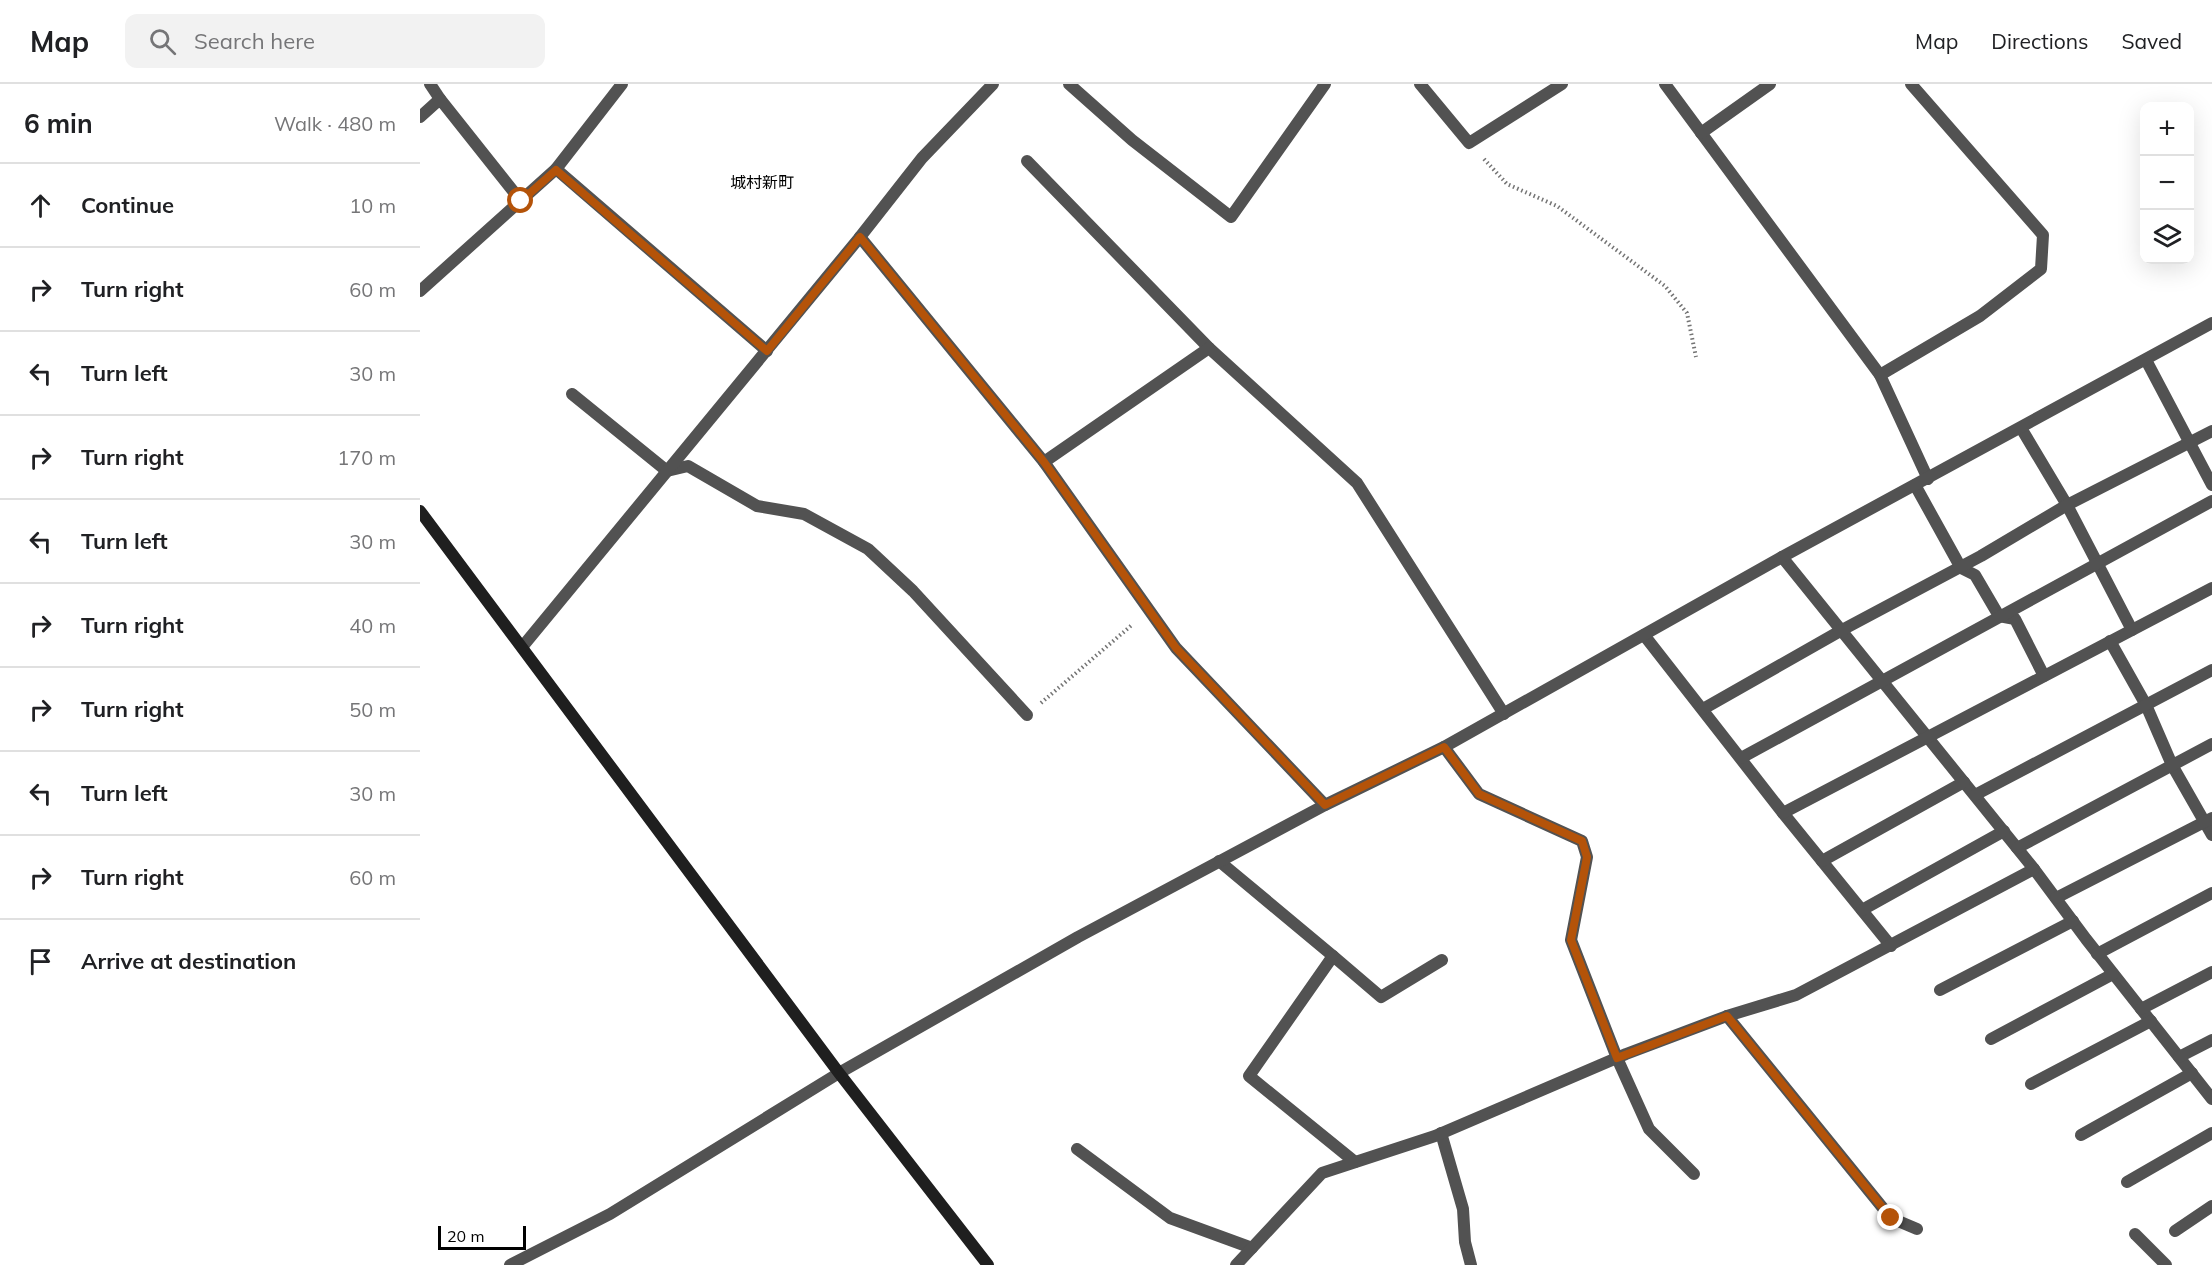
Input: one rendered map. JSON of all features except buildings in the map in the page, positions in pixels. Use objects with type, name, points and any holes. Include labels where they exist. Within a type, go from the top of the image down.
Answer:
[{"type":"street","points":[[430,84],[521,201]]},
{"type":"street","points":[[420,291],[556,170],[622,84]]},
{"type":"street","points":[[523,646],[767,351],[922,158],[993,84]]},
{"type":"street","points":[[1069,84],[1132,140],[1231,217],[1325,84]]},
{"type":"street","points":[[1420,84],[1469,143],[1562,84]]},
{"type":"street","points":[[1665,84],[1880,375],[1928,479]]},
{"type":"street","points":[[1701,133],[1770,84]]},
{"type":"street","points":[[1880,375],[1980,316],[2041,269],[2043,235],[1911,84]]},
{"type":"street","points":[[420,117],[440,99]]},
{"type":"street","points":[[1027,161],[1209,348],[1357,483],[1504,714]]},
{"type":"street","points":[[556,170],[767,351]]},
{"type":"street","points":[[860,237],[1044,462],[1176,648],[1325,805]]},
{"type":"street","points":[[510,1265],[610,1215],[839,1073],[1078,937],[1325,805],[1444,747],[1782,557],[2212,322]]},
{"type":"street","points":[[1044,462],[1209,348]]},
{"type":"street","points":[[2146,360],[2212,485]]},
{"type":"street","points":[[572,394],[667,471]]},
{"type":"street","points":[[2021,428],[2067,505],[2132,630]]},
{"type":"street","points":[[1702,709],[1842,630],[1960,568],[2067,505],[2212,431]]},
{"type":"street","points":[[667,471],[688,466],[757,506],[804,514],[868,549],[913,591],[1027,715]]},
{"type":"street","points":[[1915,485],[1960,568],[1975,575],[1999,616],[2015,619],[2044,676]]},
{"type":"street","points":[[1741,758],[1881,679],[2212,501]]},
{"type":"street","points":[[420,511],[523,646],[839,1073],[988,1265]]},
{"type":"street","points":[[1782,557],[2004,831],[2097,954],[2212,1099]]},
{"type":"street","points":[[1783,813],[2212,588]]},
{"type":"street","points":[[1644,634],[1783,813],[1891,946]]},
{"type":"street","points":[[2110,641],[2146,705],[2172,765],[2209,820],[2212,835]]},
{"type":"street","points":[[1975,795],[2212,670]]},
{"type":"street","points":[[2017,848],[2212,744]]},
{"type":"street","points":[[1444,747],[1479,794],[1582,841],[1587,857],[1571,940],[1617,1058],[1649,1129],[1694,1174]]},
{"type":"street","points":[[1822,861],[1964,782]]},
{"type":"street","points":[[2056,898],[2209,820]]},
{"type":"street","points":[[1862,910],[2004,831]]},
{"type":"street","points":[[1219,861],[1381,997],[1442,960]]},
{"type":"street","points":[[1236,1265],[1322,1173],[1441,1133],[1617,1058],[1727,1016],[1796,995],[2034,869]]},
{"type":"street","points":[[2097,954],[2212,893]]},
{"type":"street","points":[[1940,990],[2073,921]]},
{"type":"street","points":[[1333,956],[1250,1076],[1356,1162]]},
{"type":"street","points":[[2140,1009],[2212,972]]},
{"type":"street","points":[[1991,1039],[2113,974]]},
{"type":"street","points":[[1727,1016],[1891,1218],[1917,1229]]},
{"type":"street","points":[[2031,1084],[2151,1022]]},
{"type":"street","points":[[2179,1057],[2212,1040]]},
{"type":"street","points":[[2081,1135],[2192,1073]]},
{"type":"street","points":[[1441,1133],[1463,1209],[1471,1265]]},
{"type":"street","points":[[2127,1182],[2212,1133]]},
{"type":"street","points":[[1077,1149],[1170,1218],[1252,1248]]},
{"type":"street","points":[[2175,1231],[2212,1206]]},
{"type":"street","points":[[2135,1234],[2166,1265]]},
{"type":"path","points":[[1469,143],[1508,184],[1557,206],[1665,286],[1687,313],[1696,357]]},
{"type":"path","points":[[1027,715],[1149,610]]},
{"type":"district","name":"城村新町","points":[[762,182]]},
{"type":"route","points":[[521,201],[556,170],[767,351],[860,237],[1044,462],[1176,648],[1325,805],[1444,747],[1479,794],[1582,841],[1587,857],[1571,940],[1617,1058],[1727,1016],[1891,1218]]}]
